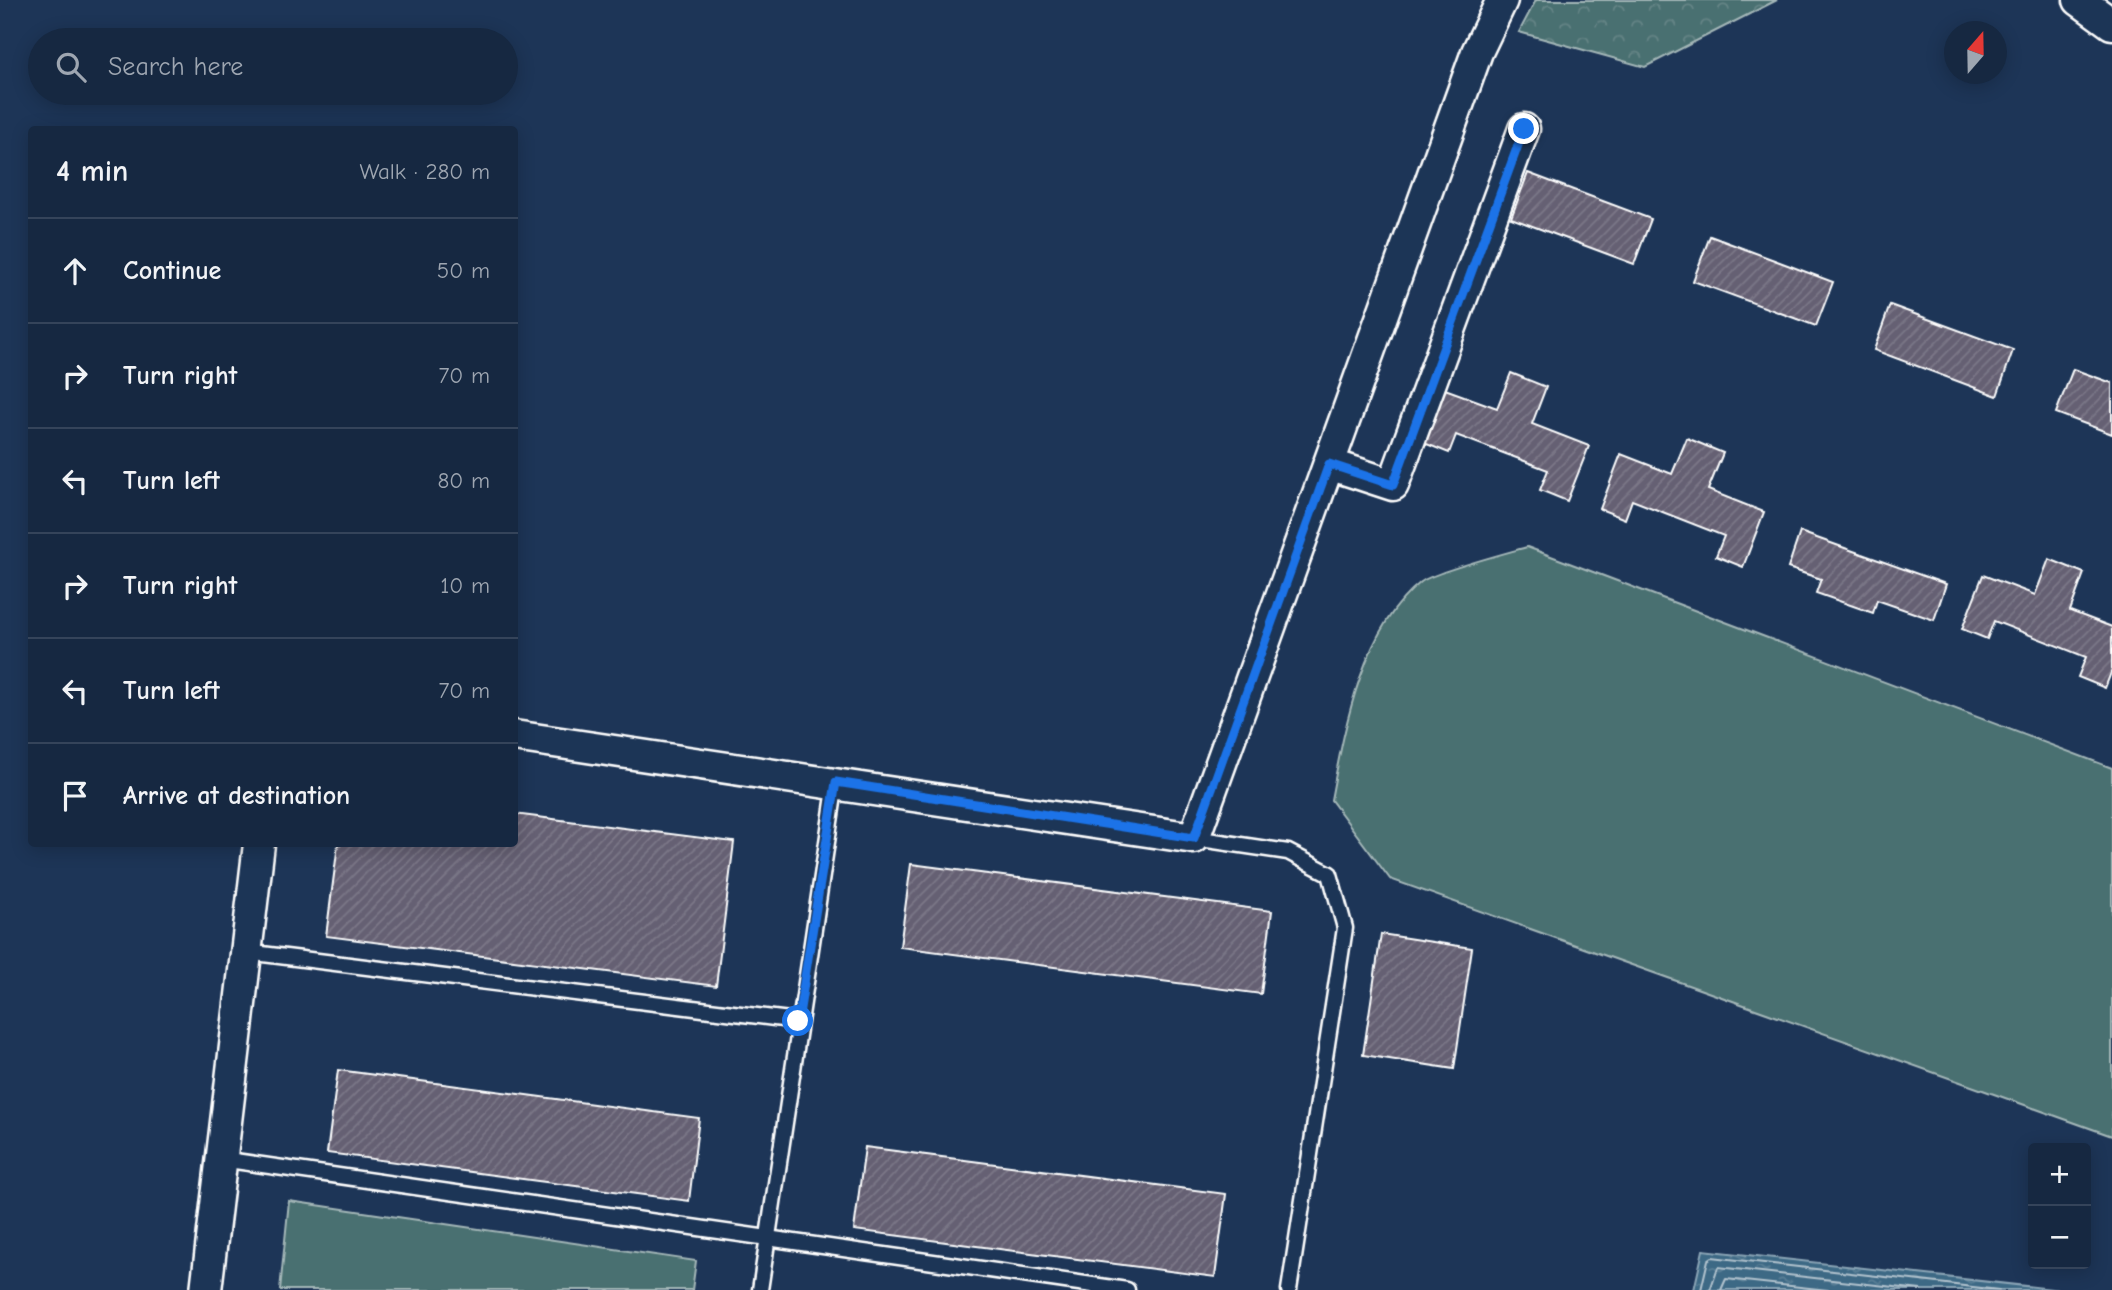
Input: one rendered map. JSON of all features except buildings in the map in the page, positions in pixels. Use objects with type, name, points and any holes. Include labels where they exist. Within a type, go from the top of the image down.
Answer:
[{"type":"street","points":[[518,737],[836,782],[1194,838],[1477,51],[1502,0]]},
{"type":"street","points":[[2080,0],[2112,24]]},
{"type":"street","points":[[1329,464],[1393,485],[1524,129]]},
{"type":"street","points":[[206,1290],[259,847]]},
{"type":"lane","points":[[760,1290],[798,1021],[836,782]]},
{"type":"lane","points":[[1194,838],[1288,852],[1330,874],[1345,928],[1289,1290]]},
{"type":"lane","points":[[246,952],[798,1021]]},
{"type":"lane","points":[[221,1158],[1127,1290]]},
{"type":"green space","points":[[1536,0],[1777,0],[1645,67],[1519,32]]},
{"type":"green space","points":[[1527,547],[2112,768],[2112,1136],[1390,879],[1331,800],[1349,713],[1370,653],[1383,626],[1400,602],[1421,582],[1455,568]]},
{"type":"green space","points":[[289,1201],[696,1261],[692,1290],[280,1290]]},
{"type":"water","points":[[1703,1250],[2061,1290],[1694,1290]]},
{"type":"route","points":[[798,1021],[836,782],[1194,838],[1329,464],[1393,485],[1524,129]]}]
